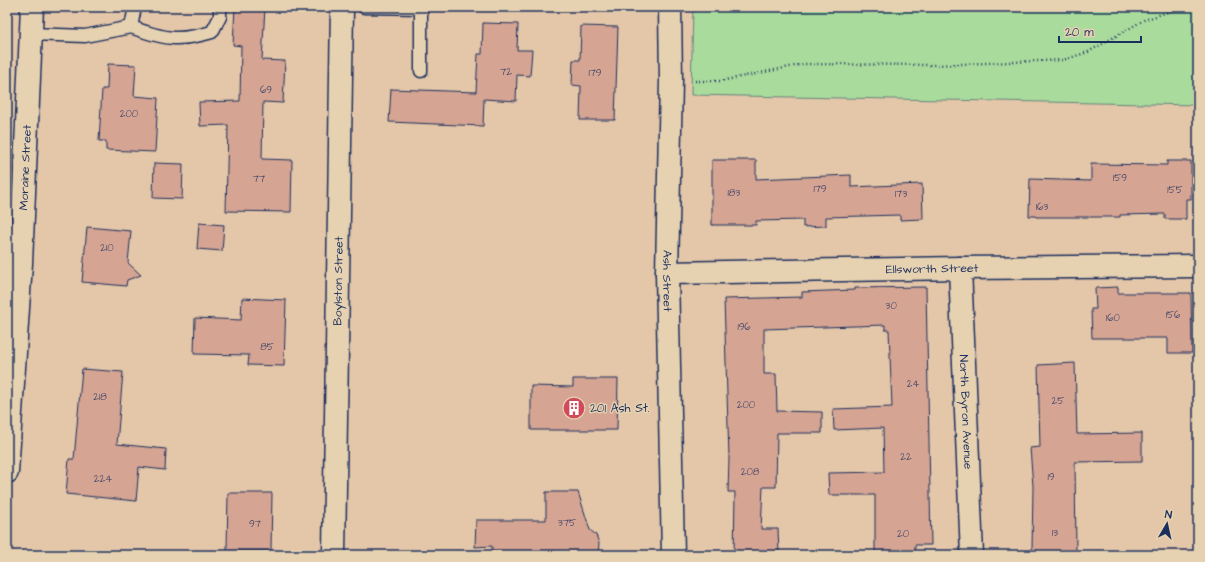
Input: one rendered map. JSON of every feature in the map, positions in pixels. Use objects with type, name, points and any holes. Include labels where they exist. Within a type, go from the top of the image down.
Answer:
[{"type":"street","name":"Moraine Street","points":[[7,472],[14,263],[32,7]]},
{"type":"street","name":"Boylston Street","points":[[334,555],[342,7]]},
{"type":"street","name":"Ash Street","points":[[670,7],[671,81],[667,273],[673,555]]},
{"type":"street","name":"Ellsworth Street","points":[[667,273],[1198,266]]},
{"type":"street","name":"North Byron Avenue","points":[[960,268],[972,555]]},
{"type":"lane","points":[[131,27],[135,7]]},
{"type":"lane","points":[[31,34],[85,36],[131,27],[158,36],[190,38],[212,32],[220,17],[220,7]]},
{"type":"lane","points":[[364,7],[421,8],[421,71]]},
{"type":"path","points":[[671,81],[721,81],[804,64],[935,65],[1063,60],[1088,52],[1144,20],[1183,7]]},
{"type":"green space","points":[[693,7],[1198,7],[1198,105],[691,95]]},
{"type":"building","points":[[235,7],[265,7],[262,60],[285,61],[283,103],[263,102],[262,159],[292,160],[291,212],[226,211],[228,125],[200,126],[199,102],[240,101],[241,46],[233,45]]},
{"type":"building","points":[[483,23],[518,24],[517,50],[532,50],[530,76],[517,75],[516,101],[484,99],[483,126],[389,122],[391,89],[476,92],[478,54],[482,54]]},
{"type":"building","points":[[581,26],[618,27],[615,120],[580,120],[581,86],[572,85],[573,60],[580,60]]},
{"type":"building","points":[[108,64],[136,65],[134,96],[158,98],[155,152],[106,150],[106,141],[99,141],[102,89],[107,89]]},
{"type":"building","points":[[712,160],[756,160],[756,179],[851,175],[851,187],[922,184],[923,219],[900,220],[900,215],[826,217],[826,226],[803,227],[803,220],[756,221],[756,225],[712,225]]},
{"type":"building","points":[[1167,161],[1191,161],[1191,199],[1186,199],[1186,219],[1165,219],[1165,214],[1120,215],[1120,217],[1029,216],[1030,179],[1091,181],[1091,164],[1167,165]]},
{"type":"building","points":[[154,163],[183,164],[182,199],[153,198]]},
{"type":"building","points":[[199,223],[224,225],[222,251],[197,249]]},
{"type":"building","points":[[87,227],[131,231],[128,263],[141,275],[127,280],[126,286],[82,282]]},
{"type":"building","points":[[926,287],[931,545],[915,545],[915,553],[875,552],[875,495],[829,495],[828,473],[884,472],[883,428],[834,430],[833,409],[892,407],[889,330],[885,330],[885,325],[764,329],[764,374],[776,374],[777,411],[822,412],[822,433],[777,433],[776,487],[763,487],[761,529],[778,529],[779,554],[734,555],[735,492],[728,492],[729,458],[724,299],[802,297],[802,292],[855,290],[855,288]]},
{"type":"building","points":[[1118,287],[1118,293],[1191,293],[1192,353],[1168,353],[1168,338],[1092,338],[1091,309],[1096,309],[1095,288]]},
{"type":"building","points":[[242,298],[286,300],[284,366],[248,365],[249,355],[194,354],[195,318],[241,320]]},
{"type":"building","points":[[1075,363],[1077,434],[1142,433],[1142,461],[1075,462],[1076,553],[1036,553],[1037,550],[1032,550],[1033,486],[1030,448],[1040,447],[1038,365]]},
{"type":"building","points":[[82,369],[123,372],[117,444],[166,449],[165,470],[139,467],[136,501],[66,494],[69,459],[74,459]]},
{"type":"building","name":"201 Ash St.","points":[[573,379],[618,379],[617,430],[531,430],[531,386],[573,387]]},
{"type":"building","points":[[546,492],[578,492],[590,530],[596,535],[599,543],[598,555],[492,555],[492,546],[475,547],[476,520],[546,520]]},
{"type":"building","points":[[228,493],[272,493],[271,551],[227,551]]},
{"type":"place","name":"201 Ash St.","points":[[574,408]]}]
